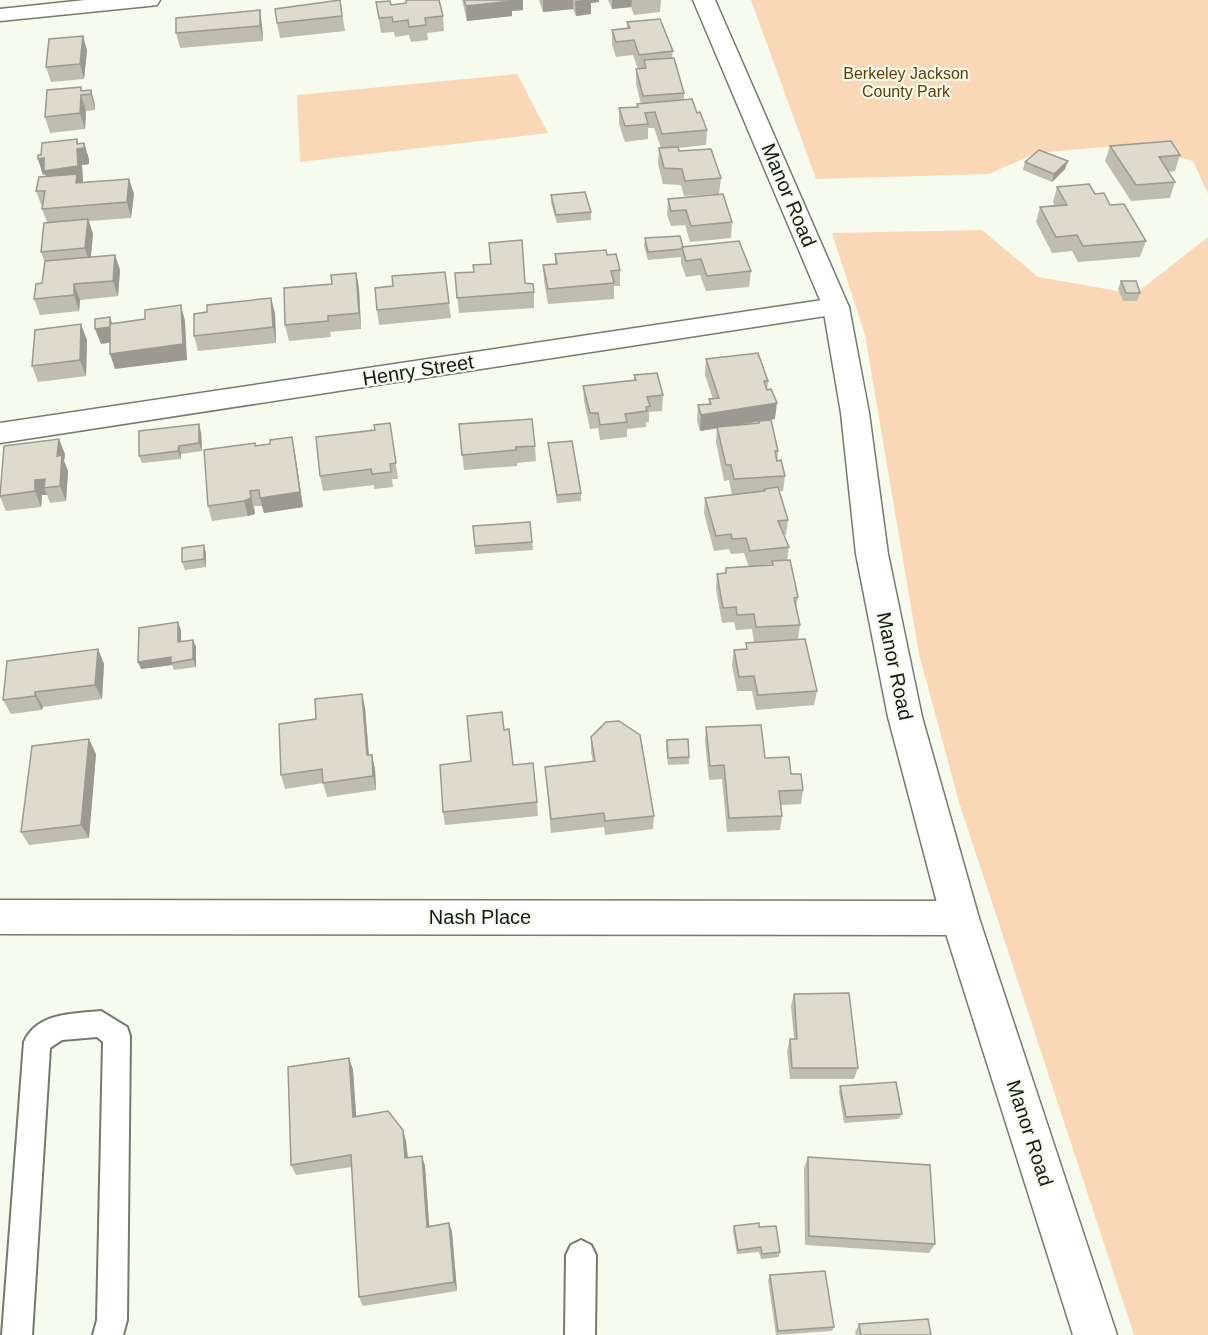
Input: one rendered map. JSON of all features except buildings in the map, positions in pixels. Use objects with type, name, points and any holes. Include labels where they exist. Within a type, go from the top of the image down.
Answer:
[{"type":"street","points":[[0,15],[149,0]]},
{"type":"street","name":"Manor Road","points":[[704,0],[836,307],[855,412],[872,554],[905,717],[960,918],[1095,1335]]},
{"type":"street","name":"Henry Street","points":[[0,433],[836,307]]},
{"type":"street","name":"Nash Place","points":[[0,917],[960,918]]},
{"type":"lane","points":[[17,1335],[37,1042],[57,1028],[101,1024],[117,1036],[112,1320],[108,1335]]},
{"type":"lane","points":[[580,1335],[581,1256]]},
{"type":"green space","name":"Berkeley Jackson County Park","points":[[751,0],[1208,0],[1208,194],[1193,161],[1127,145],[1036,153],[989,174],[816,179]]},
{"type":"green space","points":[[517,74],[548,133],[300,162],[297,95]]},
{"type":"green space","points":[[982,230],[1038,277],[1135,294],[1208,237],[1208,1335],[1134,1335],[959,802],[919,654],[865,335],[832,233]]}]
